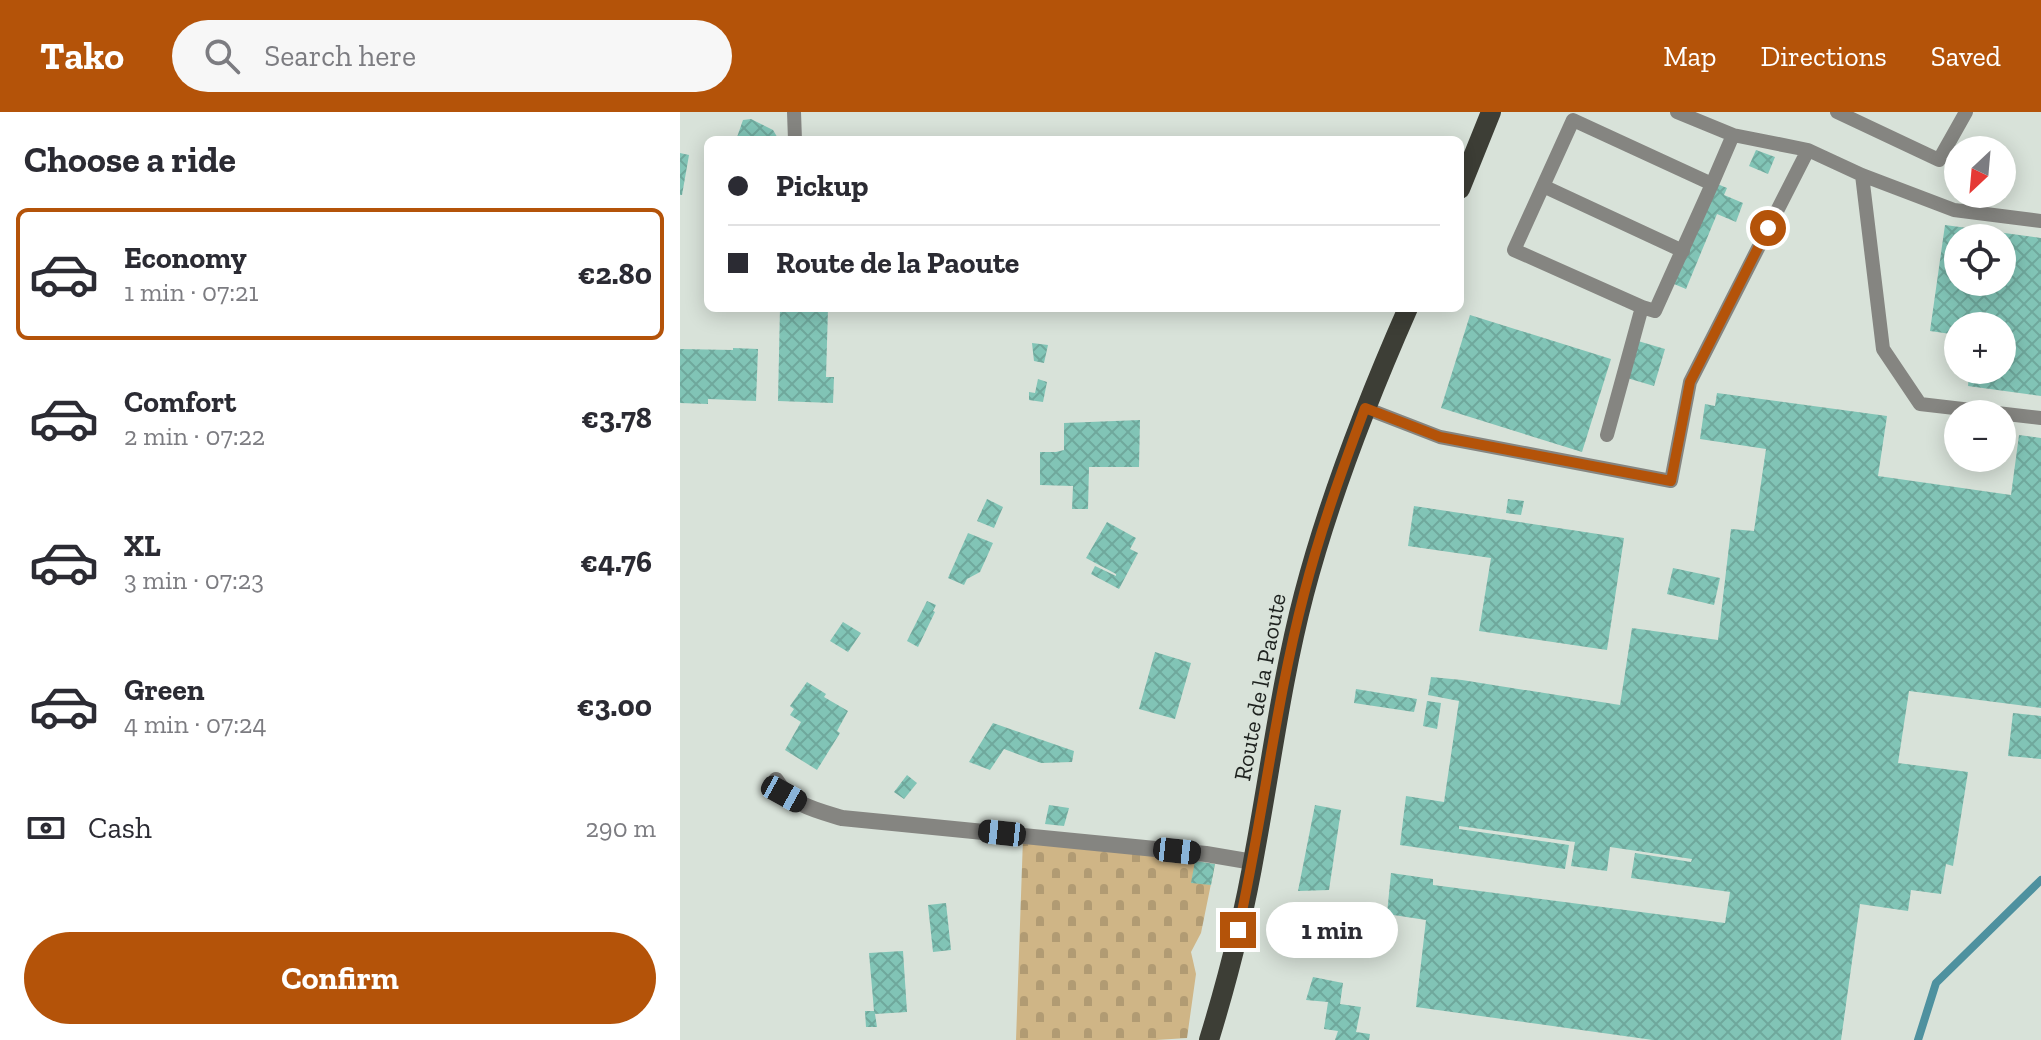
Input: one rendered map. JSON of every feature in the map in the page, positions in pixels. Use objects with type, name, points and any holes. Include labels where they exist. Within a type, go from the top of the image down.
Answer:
[{"type":"main road","points":[[1464,179],[1491,112]]},
{"type":"main road","name":"Route de la Paoute","points":[[1209,1040],[1227,981],[1253,862],[1286,672],[1304,594],[1334,492],[1365,408],[1406,312]]},
{"type":"street","points":[[776,780],[784,794],[809,808],[842,818],[1206,854],[1253,862]]},
{"type":"lane","points":[[794,112],[795,136]]},
{"type":"lane","points":[[1677,112],[1733,135],[1808,150],[1862,175],[1954,210],[2041,221]]},
{"type":"lane","points":[[1837,112],[1939,160],[1966,112]]},
{"type":"lane","points":[[1712,184],[1573,120],[1514,250],[1655,311],[1683,251],[1712,184],[1733,135]]},
{"type":"lane","points":[[1365,408],[1440,437],[1671,481],[1690,382],[1808,150]]},
{"type":"lane","points":[[1862,175],[1883,349],[1920,404],[2041,418]]},
{"type":"lane","points":[[1543,186],[1683,251]]},
{"type":"lane","points":[[1607,435],[1642,307]]},
{"type":"green space","points":[[1023,838],[1215,864],[1201,933],[1191,952],[1196,974],[1187,1038],[1016,1040]]},
{"type":"building","points":[[751,119],[773,130],[777,136],[737,136],[743,120]]},
{"type":"building","points":[[1756,150],[1775,157],[1768,174],[1749,166]]},
{"type":"building","points":[[680,153],[689,155],[682,195],[680,195]]},
{"type":"building","points":[[1715,183],[1727,188],[1724,195],[1743,203],[1736,222],[1717,214],[1686,289],[1674,284]]},
{"type":"building","points":[[1944,232],[1944,296],[2016,296],[2016,235],[2041,238],[2041,396],[1968,386],[2016,384],[2016,312],[1944,312],[1944,333],[1930,331]]},
{"type":"building","points":[[780,312],[828,312],[826,377],[834,377],[833,403],[778,401]]},
{"type":"building","points":[[1470,315],[1611,359],[1582,452],[1441,408]]},
{"type":"building","points":[[1638,341],[1665,349],[1654,386],[1627,378]]},
{"type":"building","points":[[1032,343],[1048,345],[1044,363],[1034,361]]},
{"type":"building","points":[[680,349],[758,349],[756,401],[708,399],[708,404],[680,403]]},
{"type":"building","points":[[1038,379],[1047,382],[1043,402],[1029,400],[1029,392],[1035,393]]},
{"type":"building","points":[[1717,393],[1887,416],[1878,476],[2011,495],[2019,435],[2041,438],[2041,708],[1909,691],[1898,763],[1968,772],[1953,866],[1946,864],[1941,894],[1911,890],[1908,911],[1860,904],[1841,1040],[1653,1040],[1416,1007],[1426,920],[1387,914],[1391,873],[1433,879],[1433,885],[1725,923],[1730,892],[1631,878],[1635,853],[1691,862],[1692,859],[1610,847],[1607,871],[1571,866],[1575,842],[1459,826],[1459,829],[1569,845],[1565,869],[1400,845],[1406,796],[1444,802],[1459,701],[1428,695],[1431,677],[1620,705],[1632,628],[1718,640],[1731,529],[1754,531],[1766,449],[1700,439],[1705,404],[1715,406]]},
{"type":"building","points":[[1140,420],[1139,467],[1089,467],[1088,509],[1072,509],[1073,486],[1040,485],[1040,452],[1064,450],[1064,423]]},
{"type":"building","points":[[987,499],[1003,507],[994,528],[977,521]]},
{"type":"building","points":[[1508,499],[1524,501],[1521,515],[1506,513]]},
{"type":"building","points":[[1414,506],[1624,538],[1607,650],[1479,631],[1491,558],[1408,546]]},
{"type":"building","points":[[1107,522],[1136,538],[1130,549],[1138,553],[1119,589],[1091,574],[1095,566],[1116,574],[1086,558]]},
{"type":"building","points":[[968,533],[993,543],[980,572],[967,579],[964,585],[948,578]]},
{"type":"building","points":[[1673,568],[1720,578],[1714,605],[1667,594]]},
{"type":"building","points":[[927,601],[936,605],[935,612],[918,647],[907,641]]},
{"type":"building","points":[[843,622],[861,633],[848,652],[830,641]]},
{"type":"building","points":[[1155,652],[1191,663],[1175,719],[1139,709]]},
{"type":"building","points":[[807,682],[826,694],[824,697],[848,711],[837,731],[840,733],[817,770],[785,750],[801,722],[790,715],[794,709],[790,706]]},
{"type":"building","points":[[1356,689],[1417,699],[1414,712],[1354,703]]},
{"type":"building","points":[[1427,701],[1441,703],[1437,729],[1423,726]]},
{"type":"building","points":[[2013,713],[2041,716],[2041,759],[2008,756]]},
{"type":"building","points":[[993,723],[1074,751],[1072,762],[1041,763],[1004,749],[990,770],[969,762]]},
{"type":"building","points":[[907,775],[917,783],[904,799],[894,792]]},
{"type":"building","points":[[1049,805],[1069,808],[1064,826],[1045,824]]},
{"type":"building","points":[[1315,805],[1341,810],[1329,890],[1298,891]]},
{"type":"building","points":[[1195,861],[1215,864],[1211,885],[1191,883]]},
{"type":"building","points":[[946,903],[951,950],[933,952],[928,905]]},
{"type":"building","points":[[903,951],[907,1012],[875,1014],[877,1027],[866,1027],[865,1011],[874,1011],[869,953]]},
{"type":"building","points":[[1313,977],[1343,983],[1340,1004],[1361,1007],[1356,1032],[1370,1034],[1369,1040],[1335,1040],[1338,1031],[1324,1029],[1328,1002],[1306,1000]]},
{"type":"waterway","points":[[1918,1040],[1936,983],[2041,880]]},
{"type":"route","points":[[1238,930],[1255,853],[1286,672],[1304,594],[1334,492],[1365,408],[1440,437],[1671,481],[1690,382],[1768,228]]}]
